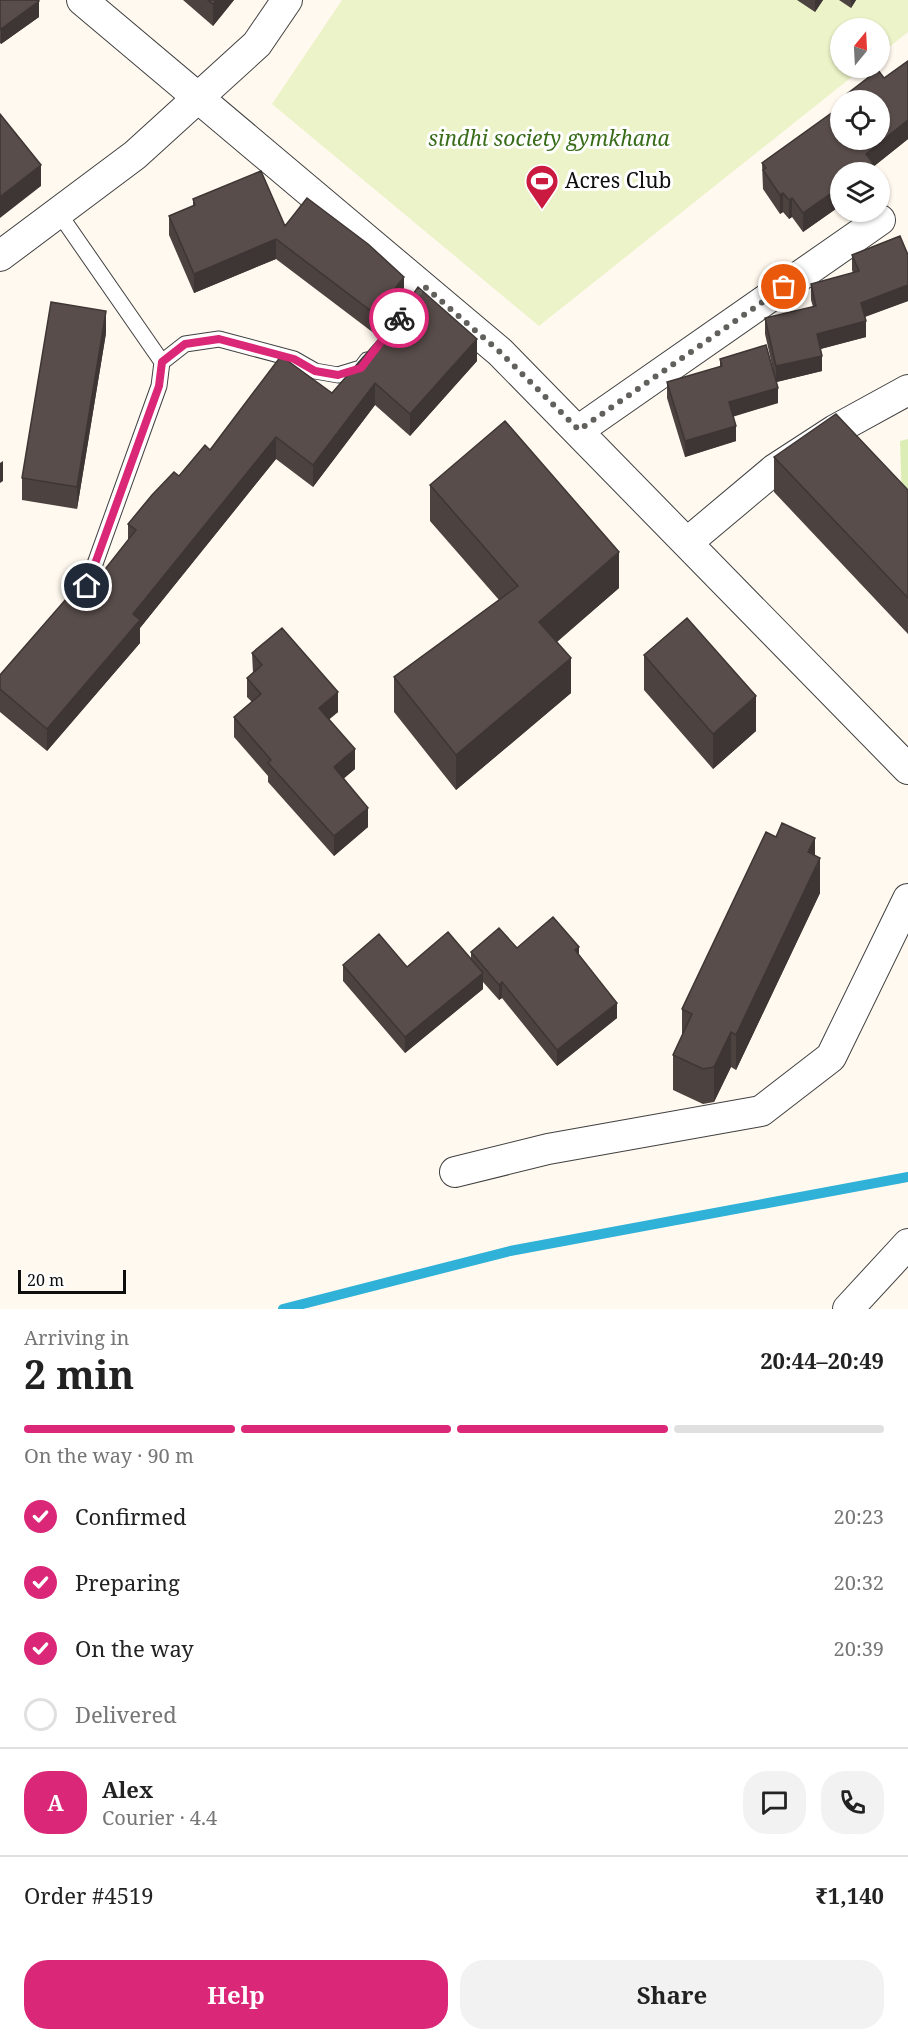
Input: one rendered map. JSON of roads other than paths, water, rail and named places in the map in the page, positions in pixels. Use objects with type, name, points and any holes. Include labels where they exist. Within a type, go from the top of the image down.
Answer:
[{"type":"street","points":[[82,0],[200,96],[418,293],[500,352],[908,768]]},
{"type":"street","points":[[0,256],[135,154],[257,44],[287,0]]},
{"type":"street","points":[[579,430],[877,222]]},
{"type":"street","points":[[688,542],[775,469],[835,430],[908,390]]},
{"type":"street","points":[[455,1172],[548,1149],[761,1111],[831,1057],[908,899]]},
{"type":"street","points":[[848,1309],[908,1244]]},
{"type":"lane","points":[[58,212],[162,362],[159,386],[87,586]]},
{"type":"lane","points":[[162,362],[185,344],[219,339],[294,359],[315,371],[338,375],[361,368],[374,351]]},
{"type":"waterway","points":[[283,1309],[510,1251],[908,1177]]},
{"type":"place","name":"Acres Club","points":[[542,210]]},
{"type":"park label","name":"sindhi society gymkhana","points":[[549,139]]}]
